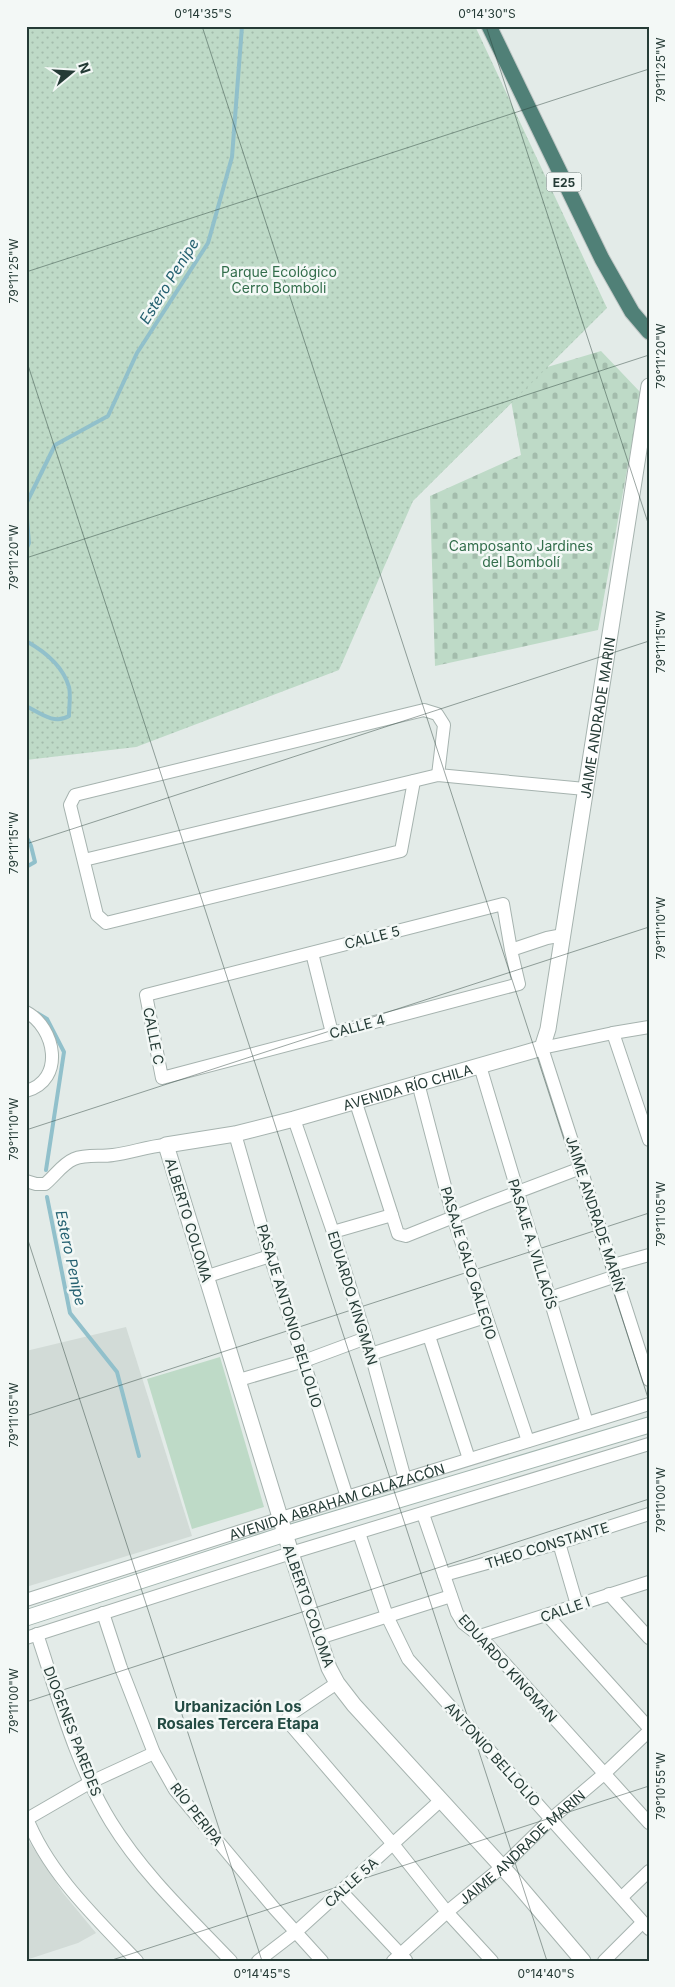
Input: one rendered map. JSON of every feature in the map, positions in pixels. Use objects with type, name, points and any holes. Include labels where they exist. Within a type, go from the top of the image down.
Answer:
[{"type":"highway","name":"E25","points":[[489,26],[529,112],[602,259],[632,312],[649,332]]},
{"type":"street","name":"JAIME ANDRADE MARIN","points":[[542,1048],[548,1029],[649,386]]},
{"type":"street","points":[[414,781],[401,851],[106,923],[97,915],[70,805],[75,795],[424,710],[438,714],[444,725],[438,775]]},
{"type":"street","points":[[84,860],[438,775],[585,789]]},
{"type":"street","name":"CALLE 5","points":[[146,994],[503,904],[512,950]]},
{"type":"street","points":[[512,950],[547,938],[562,936]]},
{"type":"street","name":"CALLE 4","points":[[162,1078],[519,984],[512,950]]},
{"type":"street","points":[[312,952],[332,1033]]},
{"type":"street","name":"CALLE C","points":[[146,994],[162,1078]]},
{"type":"street","points":[[26,1012],[35,1017],[47,1038],[51,1047],[52,1069],[40,1086],[26,1091]]},
{"type":"street","name":"AVENIDA RÍO CHILA","points":[[166,1145],[235,1134],[294,1120],[542,1048],[649,1027]]},
{"type":"street","points":[[613,1033],[649,1140]]},
{"type":"street","name":"JAIME ANDRADE MARÍN","points":[[542,1048],[649,1380]]},
{"type":"street","name":"PASAJE A. VILLACÍS","points":[[480,1066],[586,1423]]},
{"type":"street","name":"PASAJE GALO GALECIO","points":[[418,1083],[453,1218],[528,1441]]},
{"type":"street","points":[[356,1103],[398,1234],[402,1236],[581,1168]]},
{"type":"street","name":"EDUARDO KINGMAN","points":[[294,1120],[333,1232],[371,1354],[405,1479]]},
{"type":"street","name":"PASAJE ANTONIO BELLOLIO","points":[[235,1134],[270,1256],[347,1497]]},
{"type":"street","points":[[26,1180],[36,1184],[45,1184],[74,1159],[115,1155],[150,1146],[166,1145]]},
{"type":"street","name":"ALBERTO COLOMA","points":[[166,1145],[280,1519],[319,1638],[337,1683],[354,1705],[502,1867],[583,1961]]},
{"type":"street","points":[[333,1232],[392,1215]]},
{"type":"street","points":[[550,1298],[649,1255]]},
{"type":"street","points":[[205,1277],[270,1256]]},
{"type":"street","points":[[371,1354],[485,1317]]},
{"type":"street","points":[[429,1336],[469,1459]]},
{"type":"street","points":[[238,1380],[304,1361],[366,1338]]},
{"type":"street","name":"AVENIDA ABRAHAM CALAZACÓN","points":[[26,1600],[347,1497],[649,1404]]},
{"type":"street","name":"AVENIDA ABRAHAM CALAZACÓN","points":[[26,1618],[285,1534],[649,1425]]},
{"type":"street","points":[[31,1636],[291,1553],[649,1444]]},
{"type":"street","name":"EDUARDO KINGMAN","points":[[423,1514],[451,1596],[463,1623],[480,1636],[649,1823]]},
{"type":"street","name":"THEO CONSTANTE","points":[[444,1576],[559,1543],[649,1514]]},
{"type":"street","name":"ANTONIO BELLOLIO","points":[[359,1533],[387,1616],[408,1659],[646,1926]]},
{"type":"street","points":[[559,1543],[576,1605]]},
{"type":"street","name":"CALLE I","points":[[480,1636],[649,1582]]},
{"type":"street","points":[[610,1594],[649,1638]]},
{"type":"street","points":[[319,1638],[451,1596]]},
{"type":"street","name":"RÍO PERIPA","points":[[103,1613],[121,1668],[154,1752],[175,1790],[274,1908],[322,1961]]},
{"type":"street","points":[[547,1616],[649,1729]]},
{"type":"street","name":"DIOGENES PAREDES","points":[[31,1636],[91,1782],[111,1822],[140,1863],[231,1961]]},
{"type":"street","points":[[337,1683],[291,1714],[288,1718],[289,1723],[394,1844],[447,1912],[492,1961]]},
{"type":"street","name":"JAIME ANDRADE MARIN","points":[[400,1959],[447,1912],[502,1867],[550,1819],[604,1774],[649,1729]]},
{"type":"street","points":[[137,1961],[88,1911],[50,1862],[27,1817],[91,1782],[154,1752]]},
{"type":"street","name":"CALLE 5A","points":[[258,1961],[296,1931],[441,1800]]},
{"type":"street","points":[[622,1897],[649,1871]]},
{"type":"street","points":[[341,1891],[400,1959]]},
{"type":"street","points":[[604,1961],[646,1926]]},
{"type":"shaded area","points":[[126,1327],[192,1536],[26,1587],[26,1351]]},
{"type":"shaded area","points":[[26,1837],[63,1893],[96,1933],[78,1943],[26,1960]]},
{"type":"green space","name":"Parque Ecológico Cerro Bomboli","points":[[26,26],[475,26],[607,308],[413,501],[339,670],[136,747],[26,760]]},
{"type":"green space","name":"Camposanto Jardines del Bombolí","points":[[601,351],[641,393],[598,630],[435,666],[430,496],[521,455],[507,379]]},
{"type":"green space","points":[[220,1357],[264,1507],[192,1529],[147,1379]]},
{"type":"waterway","name":"Estero Penipe","points":[[26,504],[55,445],[108,416],[137,353],[208,243],[232,157],[242,26]]},
{"type":"waterway","name":"Estero Penipe","points":[[26,507],[29,543],[26,550]]},
{"type":"waterway","name":"Estero Penipe","points":[[26,641],[46,654],[62,672],[70,690],[69,716],[52,719],[26,706]]},
{"type":"waterway","name":"Estero Penipe","points":[[26,836],[35,862],[26,867]]},
{"type":"waterway","name":"Estero Penipe","points":[[37,1013],[47,1019],[64,1052],[46,1170]]},
{"type":"waterway","name":"Estero Penipe","points":[[47,1197],[70,1313],[117,1372],[139,1456]]},
{"type":"district","name":"Urbanización Los Rosales Tercera Etapa","points":[[238,1714]]}]
